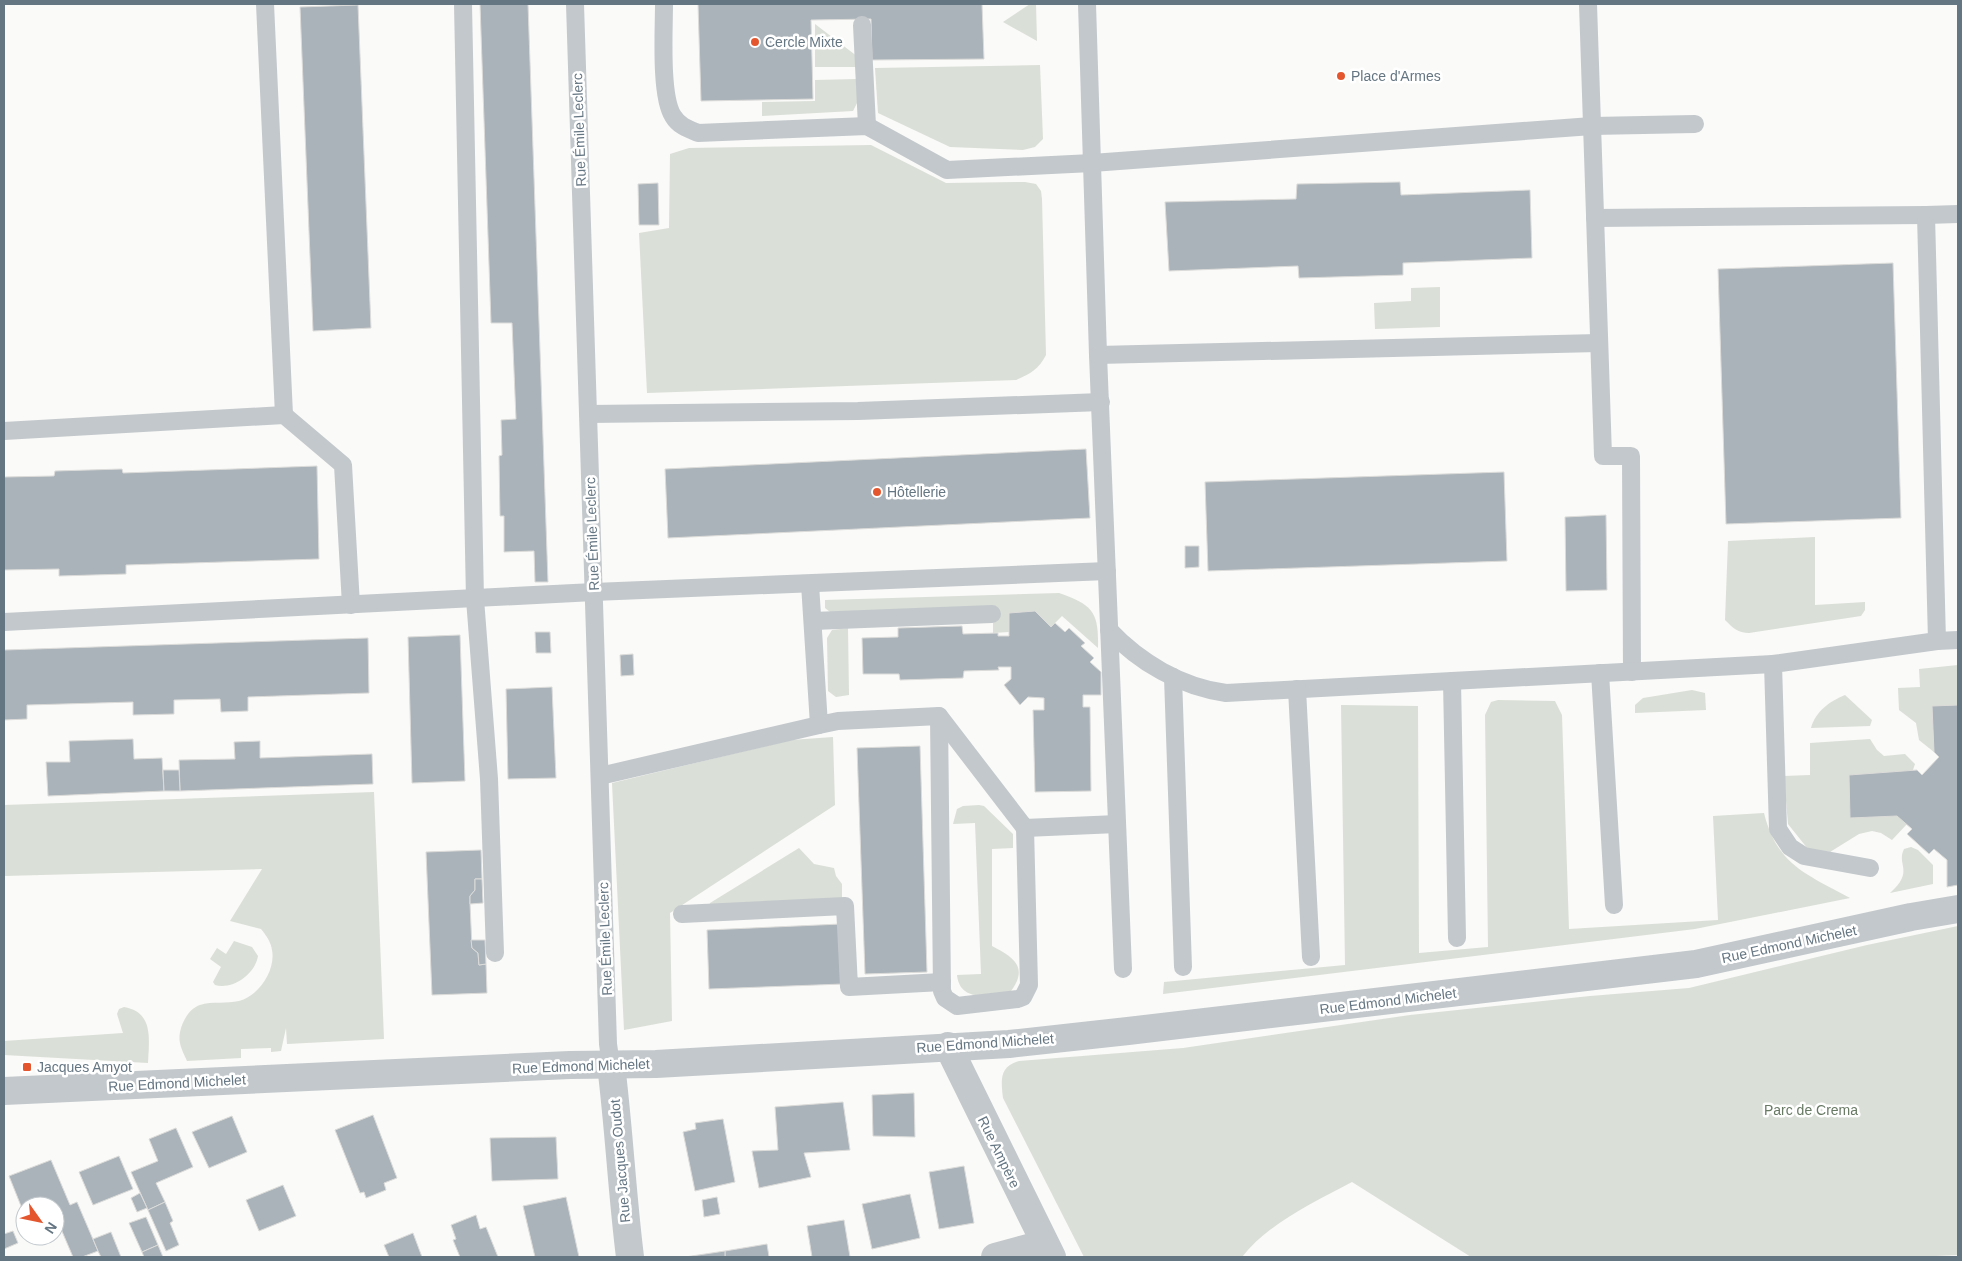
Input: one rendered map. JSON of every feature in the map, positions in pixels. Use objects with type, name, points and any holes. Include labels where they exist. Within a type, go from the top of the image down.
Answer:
[{"type":"street","name":"Rue Edmond Michelet","points":[[4,1092],[570,1065],[611,1065],[1009,1044],[1696,964],[1910,917],[1958,909]]},
{"type":"street","name":"Rue Ampère","points":[[948,1046],[1048,1250]]},
{"type":"street","name":"Rue Jacques Oudot","points":[[611,1065],[617,1116],[621,1189],[630,1257]]},
{"type":"street","points":[[996,1257],[1048,1250]]},
{"type":"lane","points":[[265,4],[284,415]]},
{"type":"lane","points":[[463,4],[475,599],[489,779],[495,953]]},
{"type":"lane","name":"Rue Émile Leclerc","points":[[575,4],[608,1044],[611,1065]]},
{"type":"lane","points":[[664,4],[666,97],[673,117],[684,128],[698,133],[867,126],[947,170],[1092,163],[1592,126],[1695,124]]},
{"type":"lane","points":[[1086,4],[1098,355],[1124,968]]},
{"type":"lane","points":[[1588,4],[1603,456],[1630,456],[1632,672]]},
{"type":"lane","points":[[862,25],[867,126]]},
{"type":"lane","points":[[1595,218],[1958,214]]},
{"type":"lane","points":[[1926,215],[1937,641]]},
{"type":"lane","points":[[1098,355],[1598,343]]},
{"type":"lane","points":[[588,414],[858,411],[1100,402]]},
{"type":"lane","points":[[4,431],[284,415],[343,464],[351,605]]},
{"type":"lane","points":[[4,622],[594,592],[1107,571]]},
{"type":"lane","points":[[810,584],[819,725]]},
{"type":"lane","points":[[813,621],[992,614]]},
{"type":"lane","points":[[1109,630],[1137,656],[1173,676],[1208,690],[1226,692],[1774,664],[1937,641],[1958,640]]},
{"type":"lane","points":[[1774,664],[1778,829],[1790,847],[1804,856],[1870,868]]},
{"type":"lane","points":[[1600,673],[1614,905]]},
{"type":"lane","points":[[1173,676],[1183,967]]},
{"type":"lane","points":[[1452,681],[1457,938]]},
{"type":"lane","points":[[1297,689],[1311,957]]},
{"type":"lane","points":[[600,776],[838,721],[939,716]]},
{"type":"lane","points":[[939,716],[1025,828],[1030,979],[1027,991],[1018,1000],[957,1006],[945,998],[942,982],[939,716]]},
{"type":"lane","points":[[1025,828],[1117,824]]},
{"type":"lane","points":[[682,914],[845,906],[849,988],[942,982]]},
{"type":"green space","points":[[1030,4],[1036,4],[1037,41],[1003,22]]},
{"type":"green space","points":[[815,24],[858,57],[858,67],[815,67]]},
{"type":"green space","points":[[1040,65],[1043,139],[1035,147],[1023,150],[950,147],[878,113],[875,68]]},
{"type":"green space","points":[[857,79],[858,101],[853,111],[762,116],[762,102],[815,101],[815,80]]},
{"type":"green space","points":[[871,145],[946,183],[1025,182],[1036,184],[1041,191],[1042,199],[1046,355],[1040,364],[1030,373],[1016,380],[647,393],[639,233],[669,228],[670,154],[689,148]]},
{"type":"green space","points":[[1440,287],[1440,327],[1375,329],[1374,303],[1411,301],[1411,288]]},
{"type":"green space","points":[[1815,537],[1815,605],[1865,602],[1865,610],[1861,616],[1749,633],[1736,630],[1725,620],[1728,541]]},
{"type":"green space","points":[[1059,593],[1087,606],[1092,612],[1097,626],[1098,648],[1062,616],[1051,627],[1035,611],[1009,613],[1009,632],[993,633],[993,606],[830,612],[825,608],[825,600]]},
{"type":"green space","points":[[848,628],[849,695],[836,697],[828,691],[827,638],[832,630]]},
{"type":"green space","points":[[1958,665],[1958,705],[1932,706],[1934,752],[1919,740],[1916,723],[1899,710],[1898,688],[1920,687],[1919,669]]},
{"type":"green space","points":[[1692,690],[1705,693],[1706,710],[1635,713],[1635,705],[1643,698]]},
{"type":"green space","points":[[1845,695],[1872,720],[1870,726],[1811,728],[1816,717],[1824,708],[1834,700]]},
{"type":"green space","points":[[1498,700],[1555,701],[1562,715],[1569,929],[1718,920],[1713,816],[1764,813],[1777,845],[1795,866],[1850,898],[1695,929],[1163,994],[1164,982],[1345,965],[1341,705],[1418,706],[1419,953],[1488,947],[1485,715],[1491,702]]},
{"type":"green space","points":[[833,737],[835,805],[670,913],[672,1021],[624,1030],[612,783],[791,740]]},
{"type":"green space","points":[[1870,739],[1877,750],[1884,756],[1905,754],[1915,764],[1897,816],[1907,824],[1892,840],[1881,833],[1872,831],[1859,834],[1830,852],[1808,849],[1788,824],[1784,776],[1810,775],[1810,743]]},
{"type":"green space","points":[[374,792],[384,1039],[287,1044],[286,1028],[281,1051],[271,1052],[271,1048],[241,1049],[241,1058],[187,1061],[179,1038],[187,1015],[200,1005],[234,1002],[246,998],[259,988],[269,974],[273,958],[269,941],[265,934],[261,929],[230,921],[262,869],[4,876],[4,805]]},
{"type":"green space","points":[[963,806],[984,806],[1013,834],[1013,848],[992,849],[992,946],[1012,959],[1016,964],[1019,975],[1011,991],[985,996],[970,994],[964,990],[959,984],[957,975],[981,974],[975,823],[953,824],[957,809]]},
{"type":"green space","points":[[1911,847],[1918,850],[1933,865],[1933,884],[1890,893],[1902,879],[1902,855],[1904,849]]},
{"type":"green space","points":[[799,848],[814,864],[834,868],[836,876],[842,884],[842,899],[709,907],[710,903]]},
{"type":"green space","name":"Parc de Crema","points":[[1958,926],[1958,1255],[1914,1257],[1471,1257],[1352,1182],[1279,1223],[1242,1257],[1084,1257],[1003,1098],[1003,1075],[1008,1067],[1019,1061],[1183,1048],[1410,1015],[1590,996],[1689,988],[1867,945]]},
{"type":"green space","points":[[234,941],[252,947],[258,956],[256,963],[248,974],[236,983],[222,986],[215,985],[213,982],[221,967],[210,959],[217,948],[226,954]]},
{"type":"green space","points":[[124,1007],[134,1010],[141,1015],[148,1028],[148,1063],[4,1055],[4,1041],[123,1033],[117,1014],[119,1009]]},
{"type":"building","points":[[480,4],[528,4],[548,582],[535,582],[534,551],[504,552],[504,516],[500,516],[499,456],[502,455],[501,420],[516,419],[512,323],[491,323]]},
{"type":"building","name":"Cercle Mixte","points":[[698,4],[982,4],[984,59],[872,60],[871,19],[811,20],[813,99],[701,101]]},
{"type":"building","points":[[358,5],[371,328],[313,331],[300,7]]},
{"type":"building","points":[[1400,182],[1401,195],[1530,190],[1532,258],[1403,263],[1403,275],[1299,278],[1298,266],[1169,271],[1165,202],[1296,199],[1297,184]]},
{"type":"building","points":[[658,183],[659,225],[639,225],[638,184]]},
{"type":"building","points":[[1893,263],[1901,518],[1726,524],[1718,269]]},
{"type":"building","name":"Hôtellerie","points":[[1086,449],[1090,518],[668,538],[665,469]]},
{"type":"building","points":[[317,466],[319,559],[126,565],[126,574],[59,576],[59,569],[4,570],[4,477],[54,476],[55,471],[122,469],[123,473]]},
{"type":"building","points":[[1504,472],[1507,561],[1208,571],[1205,482]]},
{"type":"building","points":[[1606,515],[1607,590],[1566,591],[1565,517]]},
{"type":"building","points":[[1185,546],[1199,546],[1199,567],[1185,568]]},
{"type":"building","points":[[1035,611],[1051,627],[1055,623],[1065,632],[1069,628],[1085,643],[1081,646],[1094,658],[1090,662],[1101,672],[1101,695],[1083,695],[1083,707],[1090,707],[1091,791],[1035,792],[1033,710],[1044,710],[1044,698],[1028,697],[1020,705],[1004,685],[1011,679],[1011,667],[998,667],[999,670],[964,671],[963,678],[900,680],[899,674],[863,674],[862,638],[898,637],[898,628],[962,626],[963,634],[998,633],[998,636],[1009,636],[1009,613]]},
{"type":"building","points":[[535,632],[550,632],[551,653],[536,653]]},
{"type":"building","points":[[460,635],[465,781],[412,783],[408,637]]},
{"type":"building","points":[[368,638],[369,693],[248,697],[248,711],[221,712],[220,699],[174,700],[174,714],[133,715],[133,702],[27,705],[27,719],[4,720],[4,650]]},
{"type":"building","points":[[633,654],[634,675],[621,676],[620,655]]},
{"type":"building","points":[[552,687],[556,778],[508,779],[506,689]]},
{"type":"building","points":[[1958,705],[1958,885],[1947,887],[1947,860],[1934,849],[1929,854],[1907,834],[1912,829],[1897,816],[1850,818],[1849,775],[1917,770],[1922,775],[1939,757],[1934,752],[1932,706]]},
{"type":"building","points":[[133,739],[134,759],[162,758],[164,791],[48,796],[46,762],[70,762],[69,741]]},
{"type":"building","points":[[260,741],[260,758],[372,754],[373,784],[180,791],[179,760],[235,759],[234,742]]},
{"type":"building","points":[[920,746],[927,972],[865,974],[857,748]]},
{"type":"building","points":[[163,770],[179,770],[180,791],[164,791]]},
{"type":"building","points":[[481,850],[482,879],[475,879],[475,890],[470,896],[470,904],[472,948],[478,953],[479,965],[486,964],[487,993],[432,995],[426,852]]},
{"type":"building","points":[[475,879],[482,879],[483,903],[470,904],[470,896],[475,890]]},
{"type":"building","points":[[841,924],[843,984],[709,989],[707,930]]},
{"type":"building","points":[[471,940],[485,940],[486,964],[479,965],[478,953],[472,948]]},
{"type":"building","points":[[914,1093],[915,1137],[873,1136],[872,1095]]},
{"type":"building","points":[[843,1102],[850,1150],[804,1153],[811,1177],[759,1188],[752,1151],[778,1150],[775,1107]]},
{"type":"building","points":[[373,1115],[397,1178],[384,1183],[386,1190],[366,1198],[364,1192],[360,1193],[335,1130]]},
{"type":"building","points":[[232,1116],[247,1152],[209,1168],[192,1132]]},
{"type":"building","points":[[723,1119],[735,1182],[695,1191],[683,1132],[696,1129],[695,1123]]},
{"type":"building","points":[[176,1128],[193,1167],[156,1183],[165,1202],[148,1210],[131,1172],[158,1161],[149,1139]]},
{"type":"building","points":[[556,1137],[558,1179],[492,1181],[490,1138]]},
{"type":"building","points":[[119,1156],[133,1189],[93,1205],[79,1172]]},
{"type":"building","points":[[51,1160],[70,1205],[77,1202],[98,1251],[82,1257],[73,1257],[65,1238],[65,1196],[17,1196],[9,1176]]},
{"type":"building","points":[[964,1166],[974,1223],[939,1229],[929,1172]]},
{"type":"building","points":[[283,1185],[296,1216],[259,1231],[246,1200]]},
{"type":"building","points":[[140,1193],[147,1208],[137,1212],[131,1198]]},
{"type":"building","points":[[910,1194],[920,1238],[872,1249],[862,1204]]},
{"type":"building","points":[[566,1197],[579,1257],[535,1257],[523,1206]]},
{"type":"building","points":[[717,1197],[720,1214],[704,1217],[702,1200]]},
{"type":"building","points":[[165,1202],[173,1221],[170,1223],[179,1245],[166,1251],[148,1210]]},
{"type":"building","points":[[476,1215],[480,1229],[486,1227],[498,1257],[460,1257],[453,1240],[456,1239],[451,1225]]},
{"type":"building","points":[[146,1217],[158,1245],[142,1252],[129,1223]]},
{"type":"building","points":[[844,1220],[850,1257],[812,1257],[807,1226]]},
{"type":"building","points":[[13,1231],[15,1244],[4,1249],[4,1234]]},
{"type":"building","points":[[111,1232],[121,1257],[101,1257],[93,1239]]},
{"type":"building","points":[[413,1233],[422,1257],[389,1257],[384,1245]]},
{"type":"building","points":[[767,1244],[769,1257],[725,1257],[725,1251]]},
{"type":"building","points":[[158,1245],[163,1257],[144,1257],[142,1252]]},
{"type":"building","points":[[725,1251],[725,1257],[685,1257]]},
{"type":"place","name":"Cercle Mixte","points":[[755,42]]},
{"type":"place","name":"Place d'Armes","points":[[1341,76]]},
{"type":"place","name":"Hôtellerie","points":[[877,492]]},
{"type":"place","name":"Jacques Amyot","points":[[27,1067]]}]
